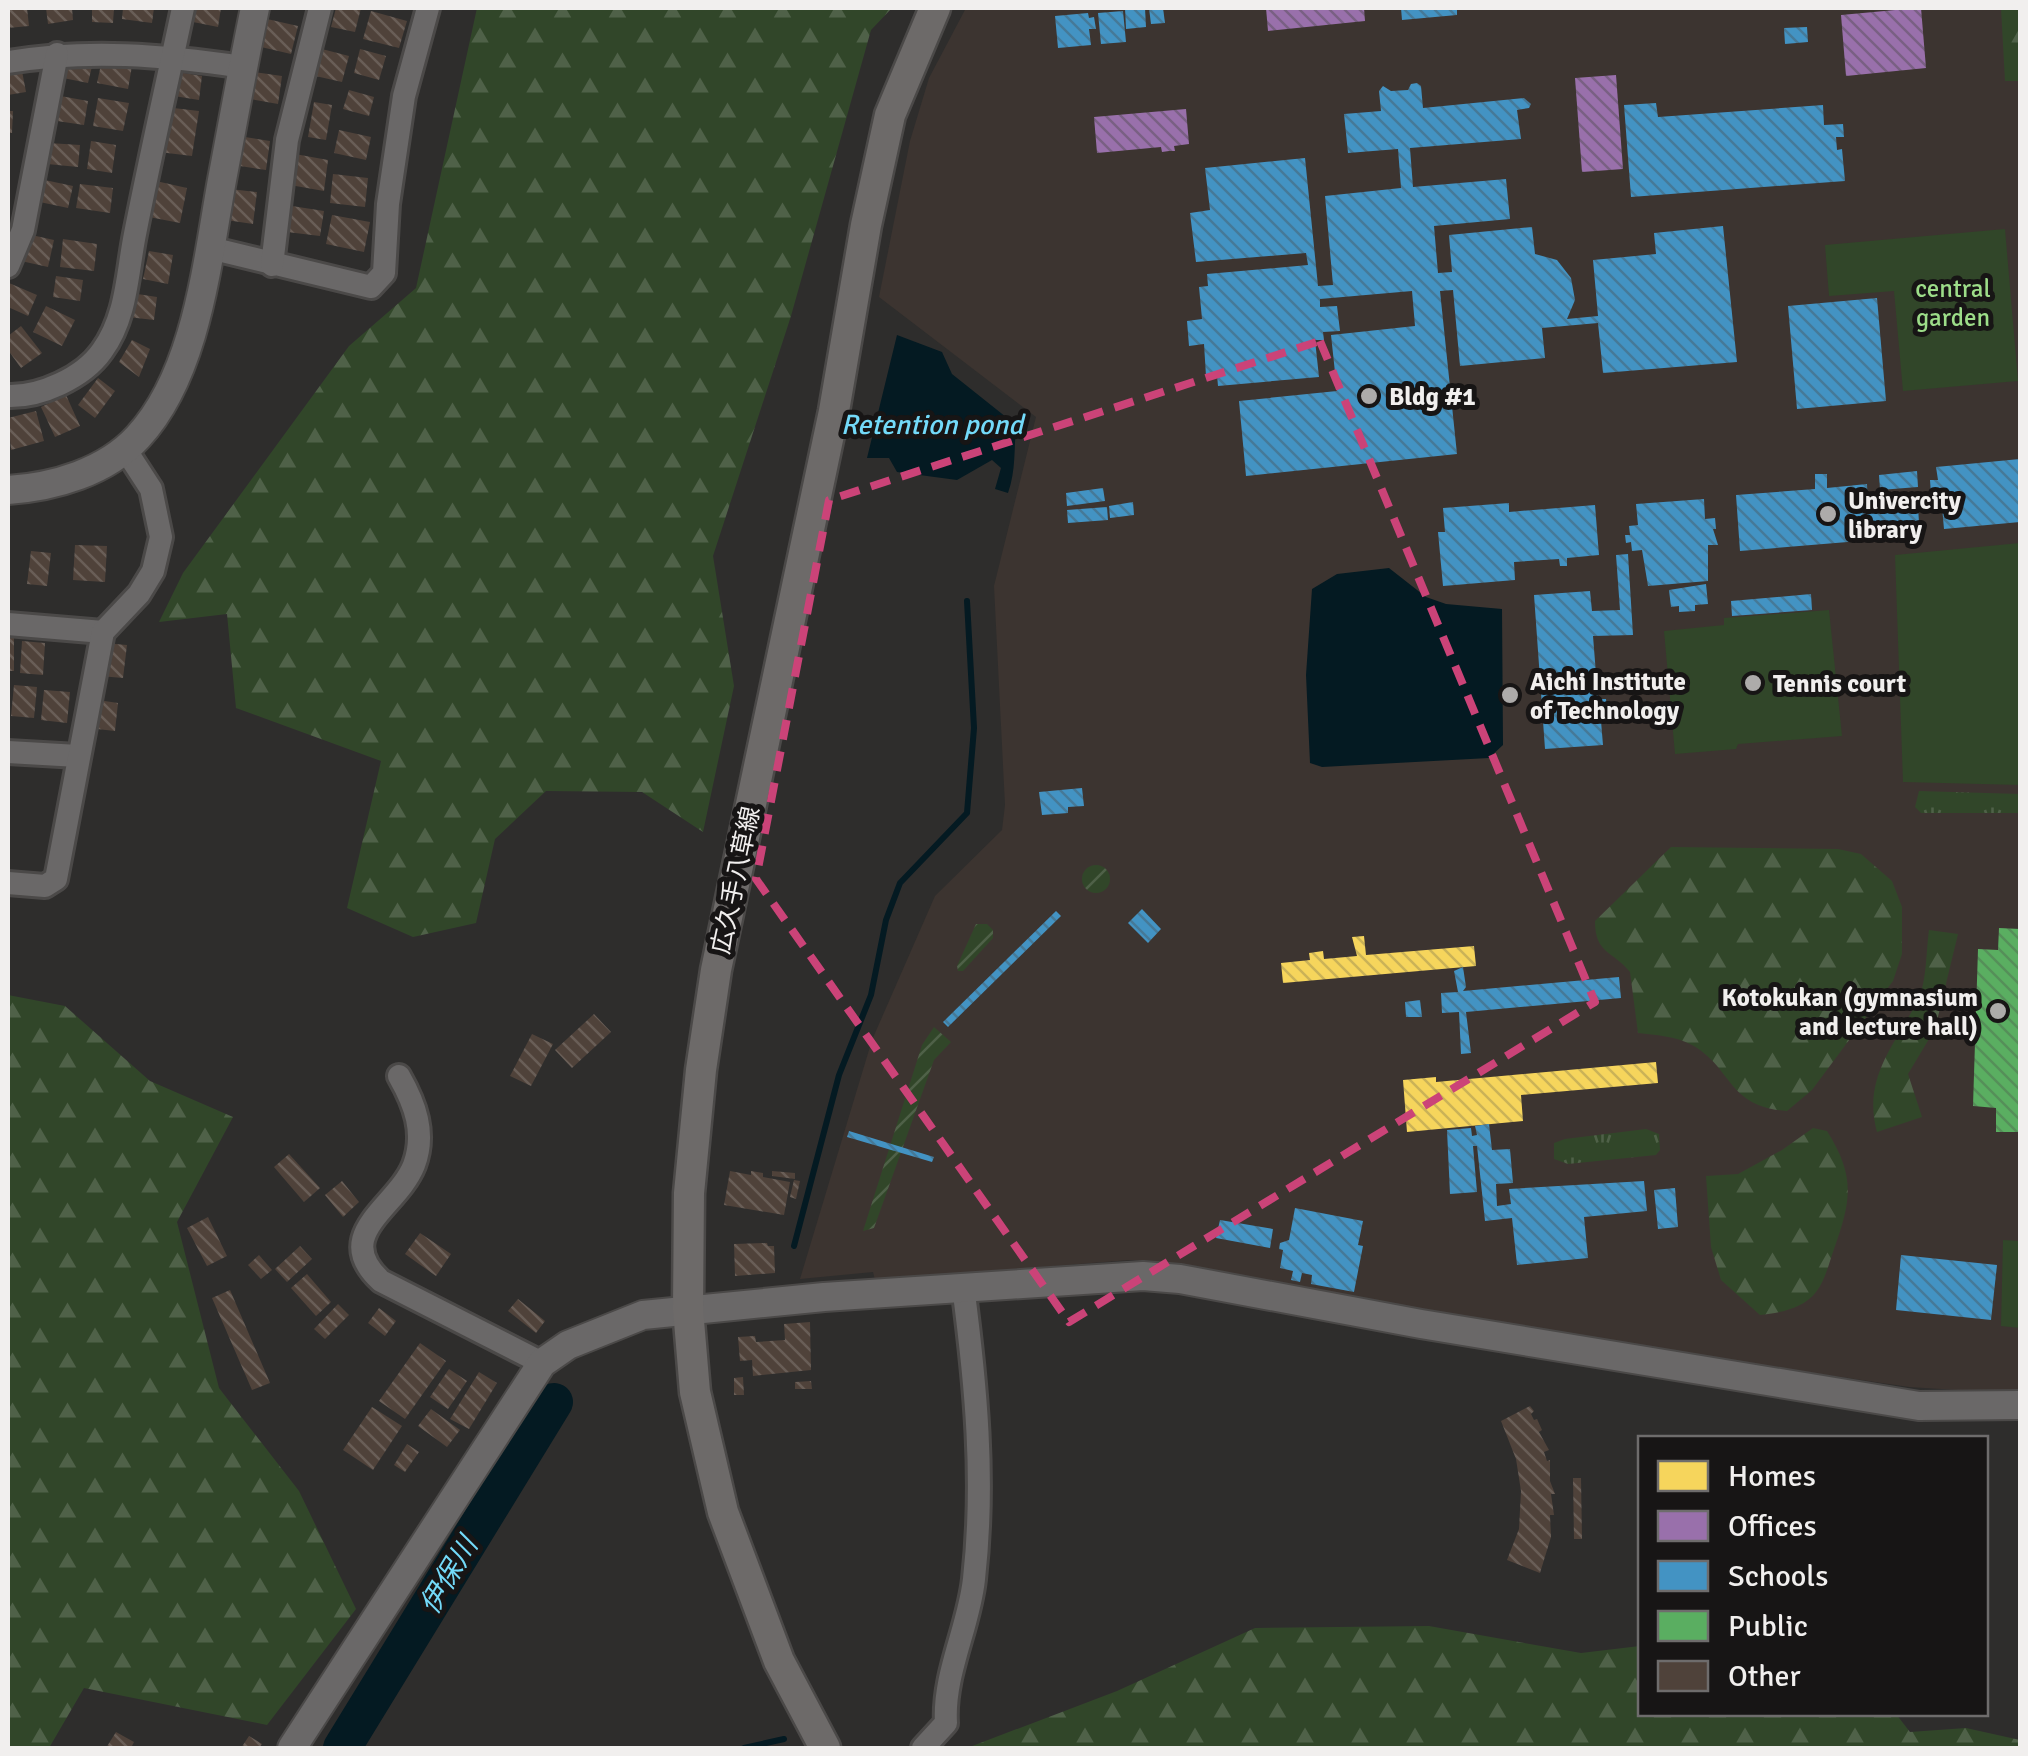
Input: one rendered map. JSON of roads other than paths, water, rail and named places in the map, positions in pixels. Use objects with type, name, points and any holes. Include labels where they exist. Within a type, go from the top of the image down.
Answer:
[{"type":"main road","name":"広久手八草線","points":[[825,1748],[778,1661],[723,1512],[695,1392],[688,1308],[689,1193],[716,970],[834,411],[866,225],[890,115],[934,8]]},
{"type":"street","points":[[8,396],[60,383],[101,354],[113,332],[126,296],[134,238],[184,8]]},
{"type":"street","points":[[8,490],[40,488],[92,470],[138,438],[167,398],[187,349],[210,248],[255,8]]},
{"type":"street","points":[[272,265],[288,140],[320,8]]},
{"type":"street","points":[[210,248],[371,287],[384,273],[388,204],[404,96],[428,8]]},
{"type":"street","points":[[8,266],[23,230],[57,54]]},
{"type":"street","points":[[8,62],[57,54],[173,56],[243,67]]},
{"type":"street","points":[[8,883],[45,886],[56,879],[103,632],[139,594],[153,571],[161,537],[151,489],[124,449]]},
{"type":"street","points":[[8,624],[103,632]]},
{"type":"street","points":[[8,752],[78,756]]},
{"type":"street","points":[[399,1076],[418,1118],[415,1163],[405,1182],[366,1229],[361,1249],[364,1266],[381,1281],[542,1363]]},
{"type":"street","points":[[292,1748],[542,1363],[568,1346],[643,1315],[688,1308],[1098,1276],[1180,1279],[1421,1324],[1920,1406],[2020,1406]]},
{"type":"street","points":[[923,1748],[946,1723],[945,1702],[974,1584],[980,1459],[978,1397],[963,1286]]},
{"type":"water","name":"Retention pond","points":[[897,335],[942,352],[952,374],[1016,425],[1014,468],[1008,493],[995,489],[1001,468],[992,460],[957,480],[897,472],[889,458],[867,458]]},
{"type":"water","points":[[1389,568],[1426,597],[1446,604],[1502,609],[1503,745],[1489,758],[1322,767],[1310,763],[1306,675],[1312,589],[1337,574]]},
{"type":"waterway","points":[[794,1246],[839,1075],[871,995],[886,920],[900,883],[967,813],[974,728],[967,601]]},
{"type":"waterway","name":"伊保川","points":[[342,1748],[554,1402]]},
{"type":"waterway","points":[[744,1748],[784,1739]]},
{"type":"place","name":"Bldg #1","points":[[1369,396]]},
{"type":"place","name":"Univercity library","points":[[1828,514]]},
{"type":"place","name":"Tennis court","points":[[1753,683]]},
{"type":"place","name":"Aichi Institute of Technology","points":[[1510,695]]},
{"type":"place","name":"Kotokukan (gymnasium and lecture hall)","points":[[1998,1011]]},
{"type":"park label","name":"central garden","points":[[1953,302]]}]
